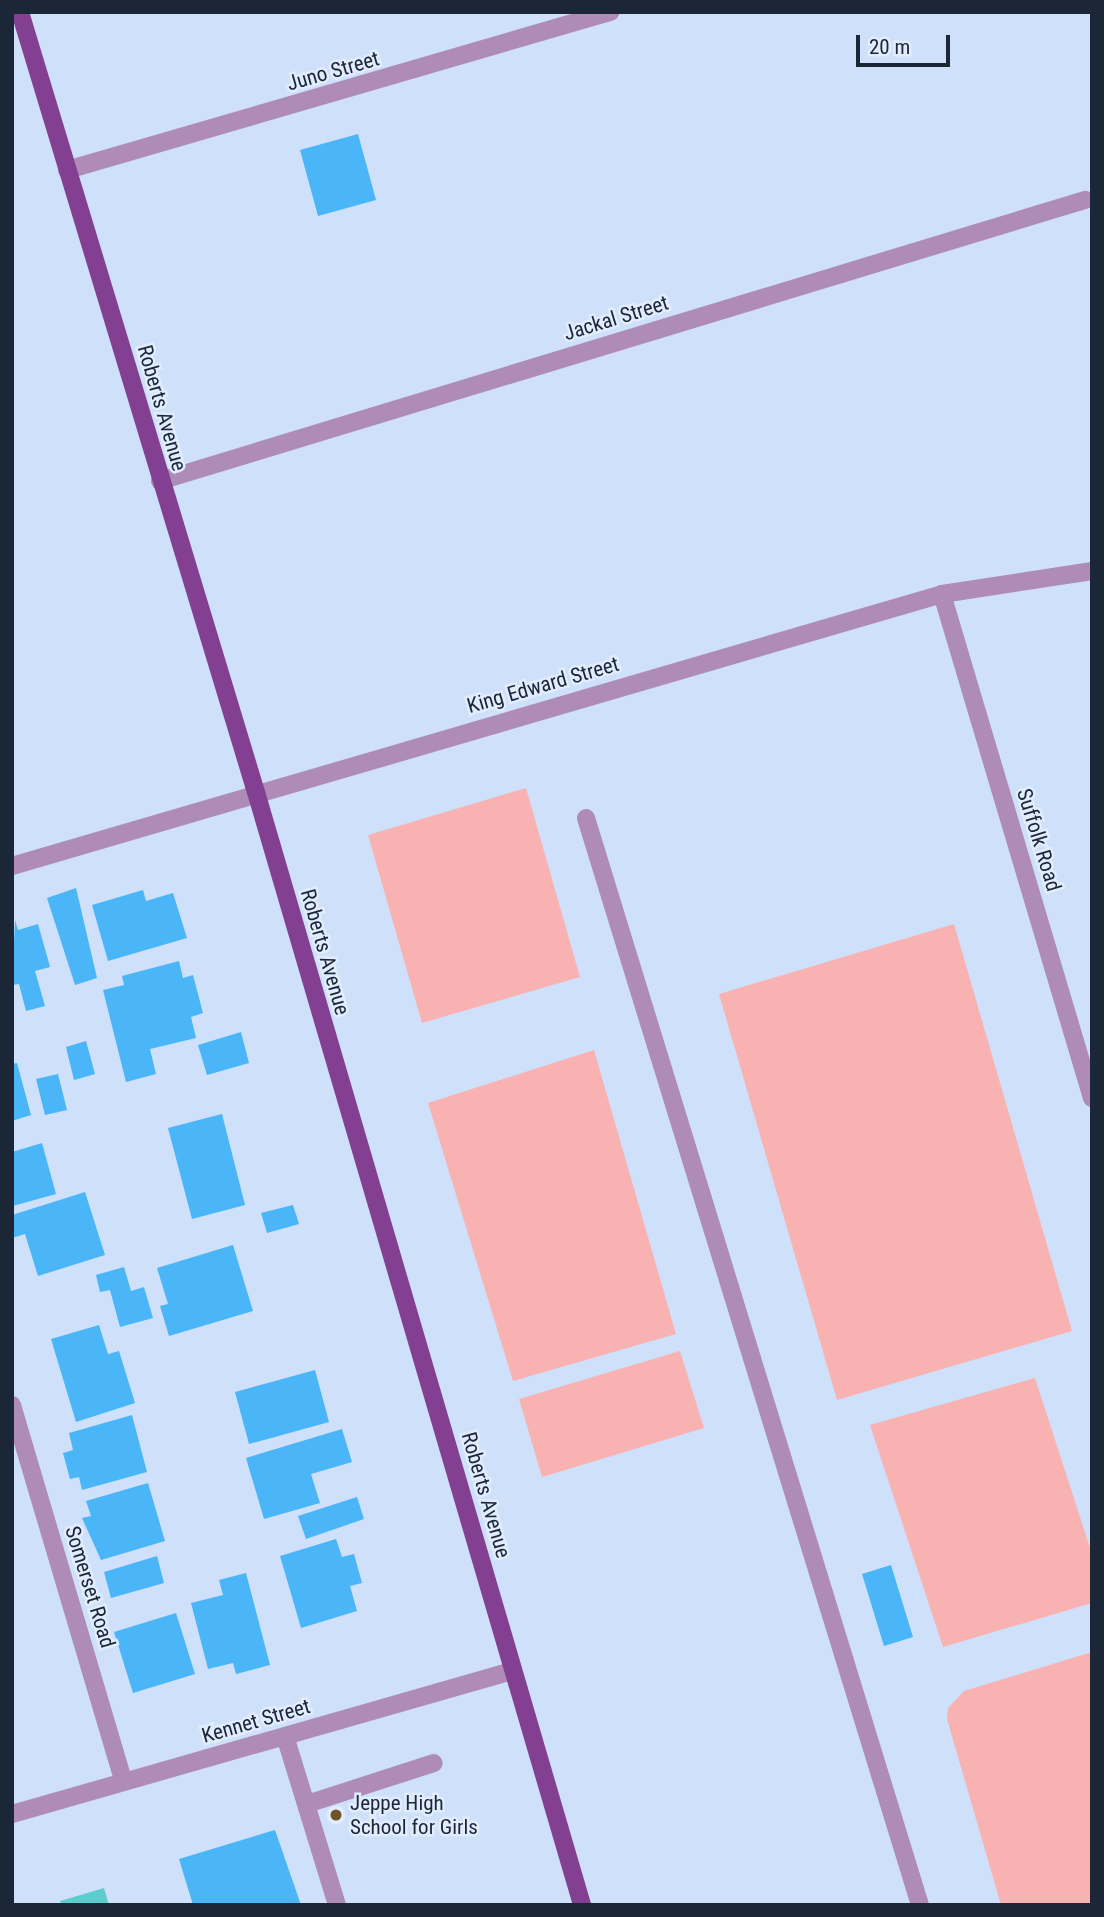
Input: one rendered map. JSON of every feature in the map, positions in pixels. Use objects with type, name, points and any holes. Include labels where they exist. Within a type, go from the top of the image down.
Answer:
[{"type":"main road","name":"Roberts Avenue","points":[[20,12],[256,792],[582,1905]]},
{"type":"street","name":"Juno Street","points":[[67,170],[610,12]]},
{"type":"street","name":"Jackal Street","points":[[160,481],[1085,200]]},
{"type":"street","name":"King Edward Street","points":[[12,866],[256,792],[942,594],[1092,571]]},
{"type":"street","name":"Suffolk Road","points":[[942,594],[1092,1098]]},
{"type":"street","points":[[586,818],[920,1905]]},
{"type":"street","name":"Somerset Road","points":[[12,1405],[124,1782]]},
{"type":"street","name":"Kennet Street","points":[[12,1814],[512,1671]]},
{"type":"street","points":[[285,1736],[337,1905]]},
{"type":"street","points":[[307,1804],[434,1763]]},
{"type":"shaded area","points":[[526,788],[580,977],[422,1023],[368,835]]},
{"type":"shaded area","points":[[954,924],[1072,1331],[837,1400],[719,994]]},
{"type":"shaded area","points":[[594,1050],[676,1334],[513,1381],[428,1103]]},
{"type":"shaded area","points":[[680,1351],[704,1428],[542,1477],[519,1399]]},
{"type":"shaded area","points":[[1035,1378],[1092,1554],[1092,1603],[943,1647],[870,1425]]},
{"type":"shaded area","points":[[1092,1652],[1092,1905],[1001,1905],[947,1719],[948,1708],[964,1691]]},
{"type":"shaded area","points":[[104,1888],[109,1905],[61,1905],[60,1901]]},
{"type":"building","points":[[358,134],[376,200],[318,216],[300,150]]},
{"type":"building","points":[[76,888],[97,978],[75,985],[47,898]]},
{"type":"building","points":[[143,890],[146,901],[173,893],[187,938],[108,961],[92,905]]},
{"type":"building","points":[[15,920],[18,930],[38,924],[50,967],[35,971],[45,1006],[26,1011],[19,984],[12,985]]},
{"type":"building","points":[[179,961],[183,978],[193,975],[203,1013],[191,1017],[196,1038],[150,1049],[156,1074],[126,1082],[103,990],[124,985],[122,976]]},
{"type":"building","points":[[241,1032],[249,1063],[207,1075],[198,1045]]},
{"type":"building","points":[[86,1041],[95,1074],[74,1080],[66,1047]]},
{"type":"building","points":[[17,1063],[31,1115],[12,1121],[12,1064]]},
{"type":"building","points":[[58,1074],[67,1110],[45,1115],[36,1079]]},
{"type":"building","points":[[222,1114],[245,1205],[192,1219],[168,1128]]},
{"type":"building","points":[[42,1143],[56,1194],[13,1206],[12,1152]]},
{"type":"building","points":[[85,1192],[105,1255],[38,1276],[25,1234],[12,1238],[12,1215]]},
{"type":"building","points":[[293,1205],[299,1224],[267,1233],[261,1213]]},
{"type":"building","points":[[233,1245],[253,1311],[169,1336],[160,1306],[168,1304],[157,1268]]},
{"type":"building","points":[[124,1267],[131,1291],[144,1287],[153,1318],[120,1327],[110,1290],[100,1292],[96,1275]]},
{"type":"building","points":[[99,1325],[108,1354],[119,1351],[135,1403],[76,1422],[51,1339]]},
{"type":"building","points":[[315,1370],[329,1422],[249,1444],[235,1392]]},
{"type":"building","points":[[132,1415],[147,1472],[82,1490],[79,1477],[70,1479],[63,1453],[73,1450],[69,1433]]},
{"type":"building","points":[[342,1429],[352,1462],[311,1474],[320,1503],[264,1519],[246,1458]]},
{"type":"building","points":[[148,1483],[165,1541],[101,1560],[82,1518],[91,1516],[86,1501]]},
{"type":"building","points":[[357,1497],[364,1519],[306,1539],[298,1516]]},
{"type":"building","points":[[336,1539],[342,1557],[354,1554],[362,1583],[350,1586],[357,1611],[301,1628],[280,1556]]},
{"type":"building","points":[[157,1556],[164,1583],[111,1598],[104,1572]]},
{"type":"building","points":[[891,1565],[913,1637],[884,1646],[862,1574]]},
{"type":"building","points":[[246,1573],[270,1665],[236,1674],[233,1663],[208,1669],[191,1603],[223,1595],[219,1580]]},
{"type":"building","points":[[176,1613],[195,1674],[133,1693],[114,1632]]},
{"type":"building","points":[[275,1830],[301,1905],[193,1905],[179,1859]]},
{"type":"place","name":"Jeppe High School for Girls","points":[[336,1815]]}]
